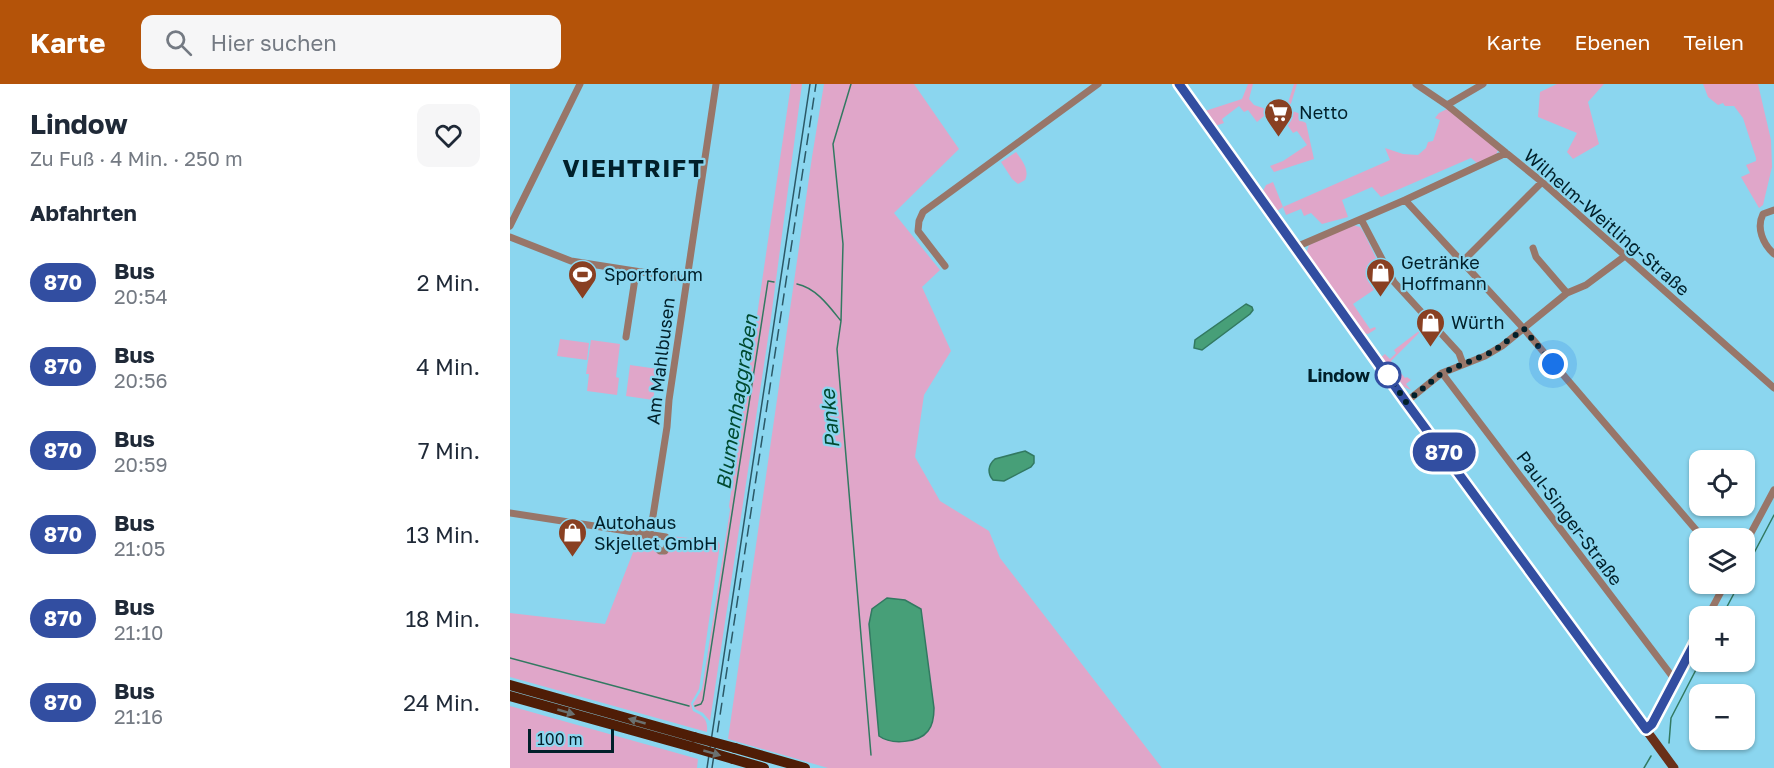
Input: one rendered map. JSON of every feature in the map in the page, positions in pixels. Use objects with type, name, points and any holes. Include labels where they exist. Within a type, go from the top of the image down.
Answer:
[{"type":"highway","points":[[510,685],[734,754],[805,768]]},
{"type":"highway","points":[[510,696],[693,742]]},
{"type":"highway","points":[[734,754],[764,768]]},
{"type":"main road","points":[[1179,84],[1406,402],[1674,768]]},
{"type":"street","points":[[510,225],[580,84]]},
{"type":"street","name":"Am Mahlbusen","points":[[510,513],[647,534],[661,470],[686,279],[716,84]]},
{"type":"street","points":[[945,266],[918,231],[923,212],[1098,84]]},
{"type":"street","name":"Wilhelm-Weitling-Straße","points":[[1416,84],[1447,105],[1542,182],[1774,388]]},
{"type":"street","points":[[1447,105],[1483,84]]},
{"type":"street","points":[[1296,247],[1506,153]]},
{"type":"street","points":[[1462,262],[1542,182]]},
{"type":"street","points":[[1405,200],[1524,329],[1694,528]]},
{"type":"street","points":[[1774,210],[1763,214],[1759,223],[1764,243],[1774,255]]},
{"type":"street","points":[[1361,219],[1389,276],[1459,353],[1463,364]]},
{"type":"street","points":[[510,237],[565,260],[686,279]]},
{"type":"street","points":[[1533,248],[1536,257],[1567,293]]},
{"type":"street","points":[[1406,402],[1442,373],[1492,352],[1567,293],[1586,285],[1625,256]]},
{"type":"street","name":"Am Mahlbusen","points":[[626,337],[636,272]]},
{"type":"street","name":"Paul-Singer-Straße","points":[[1442,373],[1675,680]]},
{"type":"street","points":[[1754,528],[1774,490]]},
{"type":"street","points":[[1648,733],[1689,654]]},
{"type":"shaded area","points":[[791,84],[802,84],[770,325],[710,721],[703,713],[695,709],[693,704],[702,689]]},
{"type":"shaded area","points":[[824,84],[914,84],[959,149],[894,213],[940,270],[922,287],[951,351],[924,395],[915,457],[940,501],[989,531],[1000,558],[1162,768],[828,768],[728,739]],"holes":[[[872,609],[921,609],[933,719],[869,624]]]},
{"type":"shaded area","points":[[1248,84],[1253,84],[1249,99],[1254,105],[1284,115],[1294,84],[1297,84],[1289,110],[1304,115],[1302,121],[1306,123],[1314,159],[1274,172],[1270,166],[1283,161],[1307,145],[1297,131],[1293,133],[1282,117],[1278,119],[1275,115],[1272,118],[1264,116],[1257,122],[1248,110],[1244,112],[1239,106],[1222,119],[1224,123],[1215,126],[1205,111],[1242,99]]},
{"type":"shaded area","points":[[1557,84],[1604,84],[1588,102],[1599,144],[1573,159],[1567,152],[1577,133],[1538,117],[1540,92]]},
{"type":"shaded area","points":[[1703,84],[1758,84],[1771,140],[1772,167],[1763,205],[1759,208],[1741,177],[1750,173],[1746,165],[1756,161],[1743,118],[1734,106],[1725,106],[1723,103],[1718,105],[1708,97]]},
{"type":"shaded area","points":[[1447,109],[1498,150],[1496,155],[1477,163],[1471,158],[1381,197],[1372,187],[1342,200],[1348,217],[1322,224],[1311,213],[1304,216],[1301,209],[1286,215],[1283,207],[1390,160],[1385,148],[1403,154],[1418,155],[1426,148],[1428,142],[1433,141],[1440,120],[1435,118]]},
{"type":"shaded area","points":[[1016,152],[1025,165],[1027,173],[1025,180],[1018,184],[1001,162]]},
{"type":"shaded area","points":[[1273,182],[1283,207],[1277,211],[1263,191],[1266,185]]},
{"type":"shaded area","points":[[1353,225],[1360,227],[1364,233],[1387,281],[1353,304],[1370,329],[1375,327],[1376,329],[1368,334],[1362,333],[1306,254],[1309,245]]},
{"type":"shaded area","points":[[1246,304],[1252,307],[1250,314],[1202,350],[1194,348],[1195,340]]},
{"type":"shaded area","points":[[1428,324],[1391,361],[1405,378],[1411,380],[1406,384],[1411,390],[1404,387],[1381,357],[1385,354],[1390,359],[1396,353],[1394,350]]},
{"type":"shaded area","points":[[560,339],[589,343],[587,360],[557,356]]},
{"type":"shaded area","points":[[591,340],[620,344],[616,377],[619,378],[617,395],[587,391],[589,374],[586,374]]},
{"type":"shaded area","points":[[630,365],[658,369],[653,400],[626,396]]},
{"type":"shaded area","points":[[1025,451],[1034,456],[1034,463],[1031,467],[1004,481],[993,480],[989,469],[995,459]]},
{"type":"shaded area","points":[[670,536],[718,541],[720,545],[699,689],[691,703],[693,711],[706,721],[707,732],[510,677],[510,613],[605,624],[639,537],[662,555],[670,547]]},
{"type":"shaded area","points":[[887,598],[905,600],[921,609],[934,708],[931,726],[924,735],[912,740],[897,742],[879,736],[869,624],[872,609]]},
{"type":"shaded area","points":[[510,706],[698,759],[697,768],[510,768]]},
{"type":"waterway","name":"Panke","points":[[851,84],[833,144],[843,244],[841,321],[837,349],[871,755]]},
{"type":"waterway","name":"Blumenhaggraben","points":[[695,706],[701,704],[703,700],[768,281],[774,282]]},
{"type":"waterway","points":[[797,284],[816,294],[841,321]]},
{"type":"waterway","points":[[1755,551],[1774,515]]},
{"type":"waterway","points":[[1727,606],[1734,594]]},
{"type":"waterway","points":[[510,658],[689,706]]},
{"type":"waterway","points":[[1669,743],[1671,718],[1695,672]]},
{"type":"waterway","points":[[1644,768],[1651,756]]},
{"type":"tram line","points":[[707,768],[810,84]]},
{"type":"railway","points":[[712,768],[816,84]]},
{"type":"bus line","name":"870","points":[[1179,84],[1406,402],[1646,729],[1652,724],[1689,654]]},
{"type":"place","name":"Netto","points":[[1278,138]]},
{"type":"place","name":"Getränke Hoffmann","points":[[1380,298]]},
{"type":"place","name":"Sportforum","points":[[583,300]]},
{"type":"place","name":"Würth","points":[[1430,348]]},
{"type":"place","name":"Lindow","points":[[1388,375]]},
{"type":"place","name":"Autohaus Skjellet GmbH","points":[[573,558]]},
{"type":"district","name":"VIEHTRIFT","points":[[634,167]]},
{"type":"route","points":[[1388,375],[1406,402],[1442,373],[1492,352],[1524,329],[1553,364]]}]
